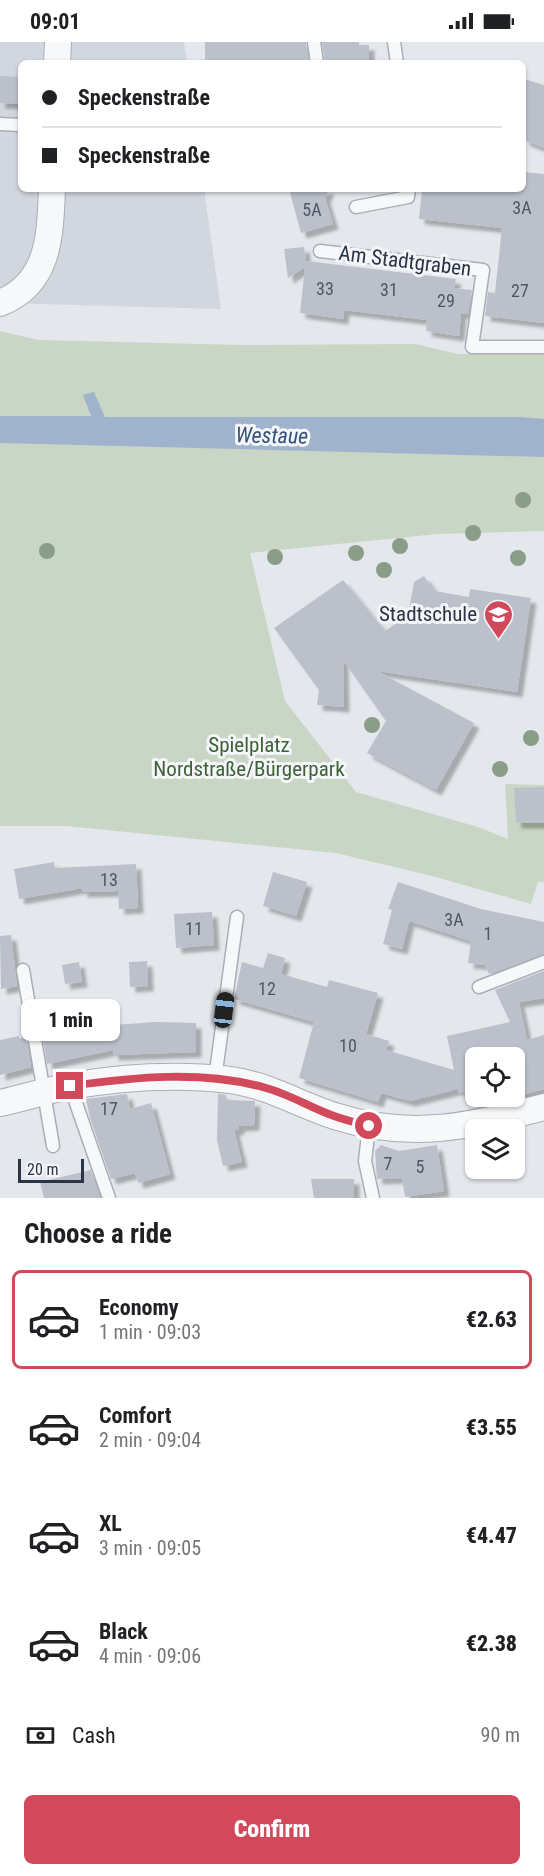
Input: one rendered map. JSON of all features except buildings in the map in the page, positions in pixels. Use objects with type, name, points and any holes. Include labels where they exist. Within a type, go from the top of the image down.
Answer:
[{"type":"street","points":[[57,60],[58,42]]},
{"type":"street","points":[[0,303],[15,297],[32,280],[46,253],[50,236],[52,192]]},
{"type":"street","points":[[0,1103],[70,1086],[112,1080],[158,1078],[215,1079],[268,1088],[335,1116],[369,1126],[421,1130],[485,1123],[544,1107]]},
{"type":"lane","points":[[314,42],[317,60]]},
{"type":"lane","points":[[394,42],[397,60]]},
{"type":"lane","points":[[0,124],[18,125]]},
{"type":"lane","points":[[356,207],[408,197],[409,192]]},
{"type":"lane","name":"Am Stadtgraben","points":[[320,251],[483,270],[472,348],[544,347]]},
{"type":"lane","points":[[215,1079],[237,917]]},
{"type":"lane","points":[[479,987],[544,962]]},
{"type":"lane","points":[[23,970],[53,1146]]},
{"type":"lane","points":[[70,1086],[109,1198]]},
{"type":"lane","points":[[369,1126],[365,1161],[373,1198]]},
{"type":"shaded area","points":[[0,42],[184,42],[187,60],[18,60],[18,192],[204,192],[221,309],[0,303]]},
{"type":"green space","name":"Spielplatz Nordstraße/Bürgerpark","points":[[0,331],[38,340],[242,345],[415,344],[458,354],[544,354],[544,531],[437,534],[250,553],[285,701],[356,792],[478,827],[508,839],[505,784],[544,785],[544,882],[538,882],[531,904],[432,876],[336,853],[67,826],[0,826]]},
{"type":"water","name":"Westaue","points":[[94,392],[105,417],[520,417],[544,419],[544,457],[0,443],[0,416],[91,416],[83,395]]},
{"type":"place","name":"Stadtschule","points":[[498,640]]},
{"type":"route","points":[[70,1086],[112,1080],[158,1078],[233,1081],[268,1088],[335,1116],[369,1126]]}]
